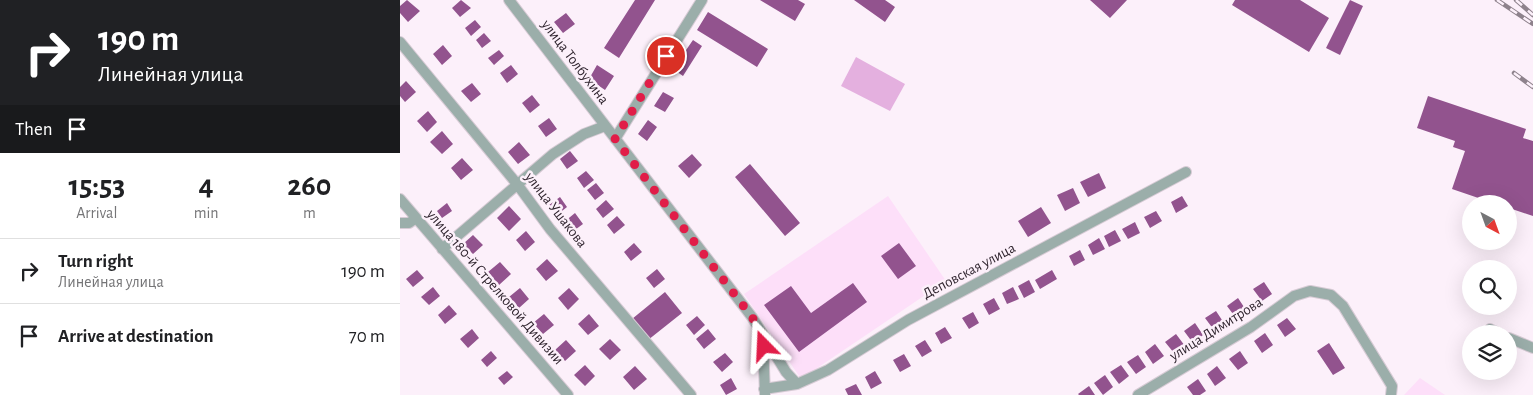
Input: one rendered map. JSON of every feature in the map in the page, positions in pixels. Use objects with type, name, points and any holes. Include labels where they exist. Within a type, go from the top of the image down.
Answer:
[{"type":"street","name":"улица Толбухина","points":[[509,0],[752,317],[786,372],[797,384]]},
{"type":"street","points":[[615,139],[702,0]]},
{"type":"street","name":"улица Ушакова","points":[[400,42],[517,184],[550,229],[691,395]]},
{"type":"street","points":[[442,249],[504,199],[517,184],[553,154],[584,134],[605,126]]},
{"type":"street","name":"Деповская улица","points":[[765,392],[797,384],[862,351],[908,320],[1186,172]]},
{"type":"street","name":"улица 180-й Стрелковой Дивизии","points":[[400,199],[568,395]]},
{"type":"street","points":[[400,223],[410,223],[416,218]]},
{"type":"street","name":"улица Димитрова","points":[[1138,395],[1252,327],[1294,296],[1310,291],[1331,295],[1343,306],[1392,386],[1391,395]]},
{"type":"street","name":"улица Толбухина","points":[[762,334],[765,392]]},
{"type":"street","points":[[1517,341],[1533,348]]},
{"type":"shaded area","points":[[856,57],[905,84],[890,111],[841,86]]},
{"type":"shaded area","points":[[888,196],[946,281],[801,379],[744,294]]},
{"type":"shaded area","points":[[1420,378],[1445,395],[1404,395]]},
{"type":"building","points":[[407,0],[420,11],[408,22],[400,13],[400,6]]},
{"type":"building","points":[[461,0],[471,8],[460,17],[452,8]]},
{"type":"building","points":[[635,0],[655,0],[619,58],[604,48]]},
{"type":"building","points":[[760,0],[798,0],[805,4],[795,21]]},
{"type":"building","points":[[854,0],[885,0],[895,7],[885,22]]},
{"type":"building","points":[[1090,0],[1127,0],[1110,18]]},
{"type":"building","points":[[1235,0],[1300,0],[1329,18],[1309,52],[1232,5]]},
{"type":"building","points":[[1350,0],[1363,6],[1340,55],[1326,48]]},
{"type":"building","points":[[708,12],[768,49],[757,67],[697,30]]},
{"type":"building","points":[[566,13],[575,24],[563,33],[554,22]]},
{"type":"building","points":[[475,20],[481,27],[471,36],[465,28]]},
{"type":"building","points":[[484,33],[491,41],[482,48],[476,40]]},
{"type":"building","points":[[693,40],[702,46],[683,76],[673,69]]},
{"type":"building","points":[[443,45],[452,56],[442,65],[433,54]]},
{"type":"building","points":[[499,50],[504,56],[494,65],[488,58]]},
{"type":"building","points":[[511,65],[518,74],[507,83],[500,73]]},
{"type":"building","points":[[597,65],[614,76],[605,90],[589,79]]},
{"type":"building","points":[[406,81],[416,92],[405,102],[400,96],[400,87]]},
{"type":"building","points":[[472,83],[481,94],[471,102],[461,91]]},
{"type":"building","points":[[663,92],[674,98],[665,112],[654,106]]},
{"type":"building","points":[[532,95],[540,105],[530,113],[522,103]]},
{"type":"building","points":[[1428,96],[1526,129],[1523,138],[1533,141],[1533,216],[1518,211],[1518,195],[1470,195],[1452,189],[1465,151],[1453,147],[1455,141],[1417,128]]},
{"type":"building","points":[[428,111],[437,122],[427,132],[417,121]]},
{"type":"building","points":[[549,118],[557,129],[546,137],[538,126]]},
{"type":"building","points":[[648,120],[657,127],[647,141],[638,134]]},
{"type":"building","points":[[442,131],[453,144],[442,154],[430,142]]},
{"type":"building","points":[[519,142],[530,155],[518,164],[508,152]]},
{"type":"building","points":[[570,151],[578,161],[567,169],[560,159]]},
{"type":"building","points":[[692,154],[702,165],[689,178],[678,166]]},
{"type":"building","points":[[462,158],[473,170],[461,180],[451,168]]},
{"type":"building","points":[[750,164],[800,223],[785,236],[735,177]]},
{"type":"building","points":[[586,171],[594,180],[584,188],[577,178]]},
{"type":"building","points":[[1099,173],[1106,188],[1088,197],[1080,182]]},
{"type":"building","points":[[596,183],[604,193],[595,200],[587,190]]},
{"type":"building","points":[[1073,188],[1080,203],[1065,211],[1057,195]]},
{"type":"building","points":[[1182,196],[1188,206],[1176,213],[1171,202]]},
{"type":"building","points":[[560,197],[567,207],[557,215],[549,205]]},
{"type":"building","points":[[606,200],[614,209],[603,218],[596,209]]},
{"type":"building","points":[[447,203],[452,211],[442,218],[437,211]]},
{"type":"building","points":[[509,206],[521,219],[509,231],[497,218]]},
{"type":"building","points":[[1041,207],[1051,223],[1028,237],[1018,221]]},
{"type":"building","points":[[1156,211],[1162,221],[1150,228],[1144,217]]},
{"type":"building","points":[[575,213],[583,224],[572,232],[564,222]]},
{"type":"building","points":[[617,216],[625,225],[614,234],[607,225]]},
{"type":"building","points":[[1135,222],[1140,233],[1128,239],[1122,229]]},
{"type":"building","points":[[1115,230],[1121,241],[1109,247],[1104,236]]},
{"type":"building","points":[[526,231],[535,242],[525,251],[516,240]]},
{"type":"building","points":[[473,235],[483,245],[473,254],[463,244]]},
{"type":"building","points":[[1099,238],[1105,249],[1093,255],[1088,245]]},
{"type":"building","points":[[634,243],[642,252],[631,261],[624,252]]},
{"type":"building","points":[[899,243],[916,266],[898,279],[881,256]]},
{"type":"building","points":[[1080,250],[1085,260],[1074,266],[1069,256]]},
{"type":"building","points":[[547,259],[558,271],[546,281],[536,269]]},
{"type":"building","points":[[500,262],[511,274],[499,285],[488,272]]},
{"type":"building","points":[[657,269],[665,279],[654,288],[646,278]]},
{"type":"building","points":[[417,270],[424,278],[413,287],[406,279]]},
{"type":"building","points":[[1052,270],[1057,279],[1040,289],[1035,280]]},
{"type":"building","points":[[1029,280],[1035,292],[1024,298],[1018,286]]},
{"type":"building","points":[[1264,282],[1272,294],[1262,301],[1253,289]]},
{"type":"building","points":[[853,283],[867,302],[799,352],[764,305],[791,286],[811,313]]},
{"type":"building","points":[[433,287],[440,296],[429,305],[421,297]]},
{"type":"building","points":[[1013,287],[1019,299],[1007,304],[1002,293]]},
{"type":"building","points":[[520,288],[529,299],[519,308],[509,297]]},
{"type":"building","points":[[569,288],[579,299],[568,310],[558,298]]},
{"type":"building","points":[[665,292],[682,313],[648,340],[632,319]]},
{"type":"building","points":[[994,298],[1000,309],[989,315],[983,304]]},
{"type":"building","points":[[1238,298],[1246,310],[1236,318],[1227,306]]},
{"type":"building","points":[[449,305],[457,314],[445,324],[438,315]]},
{"type":"building","points":[[1216,311],[1224,323],[1214,330],[1205,318]]},
{"type":"building","points":[[973,312],[979,323],[969,329],[962,318]]},
{"type":"building","points":[[544,314],[554,325],[543,334],[533,323]]},
{"type":"building","points":[[589,314],[599,326],[588,335],[578,324]]},
{"type":"building","points":[[697,316],[705,325],[694,335],[686,325]]},
{"type":"building","points":[[1287,318],[1296,329],[1285,337],[1277,325]]},
{"type":"building","points":[[1195,323],[1203,335],[1193,343],[1184,331]]},
{"type":"building","points":[[945,327],[952,338],[941,344],[935,333]]},
{"type":"building","points":[[472,329],[479,338],[468,348],[460,339]]},
{"type":"building","points":[[708,329],[716,339],[704,349],[696,339]]},
{"type":"building","points":[[1265,333],[1273,345],[1262,353],[1254,341]]},
{"type":"building","points":[[1176,334],[1185,346],[1174,353],[1165,342]]},
{"type":"building","points":[[610,339],[621,350],[610,360],[599,349]]},
{"type":"building","points":[[566,340],[576,351],[565,361],[555,350]]},
{"type":"building","points":[[925,340],[932,351],[922,357],[915,346]]},
{"type":"building","points":[[1329,343],[1345,368],[1333,375],[1317,351]]},
{"type":"building","points":[[1155,344],[1164,356],[1153,364],[1145,352]]},
{"type":"building","points":[[491,351],[497,358],[487,367],[481,360]]},
{"type":"building","points":[[1240,351],[1248,363],[1238,370],[1229,359]]},
{"type":"building","points":[[725,353],[733,362],[722,372],[713,362]]},
{"type":"building","points":[[904,354],[911,366],[900,372],[893,360]]},
{"type":"building","points":[[1138,355],[1146,367],[1136,374],[1127,362]]},
{"type":"building","points":[[585,365],[595,376],[585,386],[574,375]]},
{"type":"building","points":[[1121,365],[1129,376],[1119,384],[1110,372]]},
{"type":"building","points":[[635,366],[647,379],[634,390],[623,377]]},
{"type":"building","points":[[1217,366],[1226,378],[1215,386],[1207,374]]},
{"type":"building","points":[[507,371],[513,377],[504,385],[498,378]]},
{"type":"building","points":[[875,371],[882,383],[871,389],[865,377]]},
{"type":"building","points":[[1105,375],[1113,387],[1103,395],[1094,383]]},
{"type":"building","points":[[731,378],[737,389],[726,395],[720,385]]},
{"type":"building","points":[[1198,379],[1206,391],[1200,395],[1193,395],[1187,387]]},
{"type":"building","points":[[856,384],[862,395],[848,395],[845,389]]},
{"type":"building","points":[[1089,386],[1095,395],[1078,394]]},
{"type":"railway","points":[[1497,0],[1533,24]]},
{"type":"railway","points":[[1516,0],[1533,15]]},
{"type":"railway","points":[[1514,73],[1533,87]]},
{"type":"route","points":[[666,56],[615,139],[752,317],[762,334],[764,346]]}]
